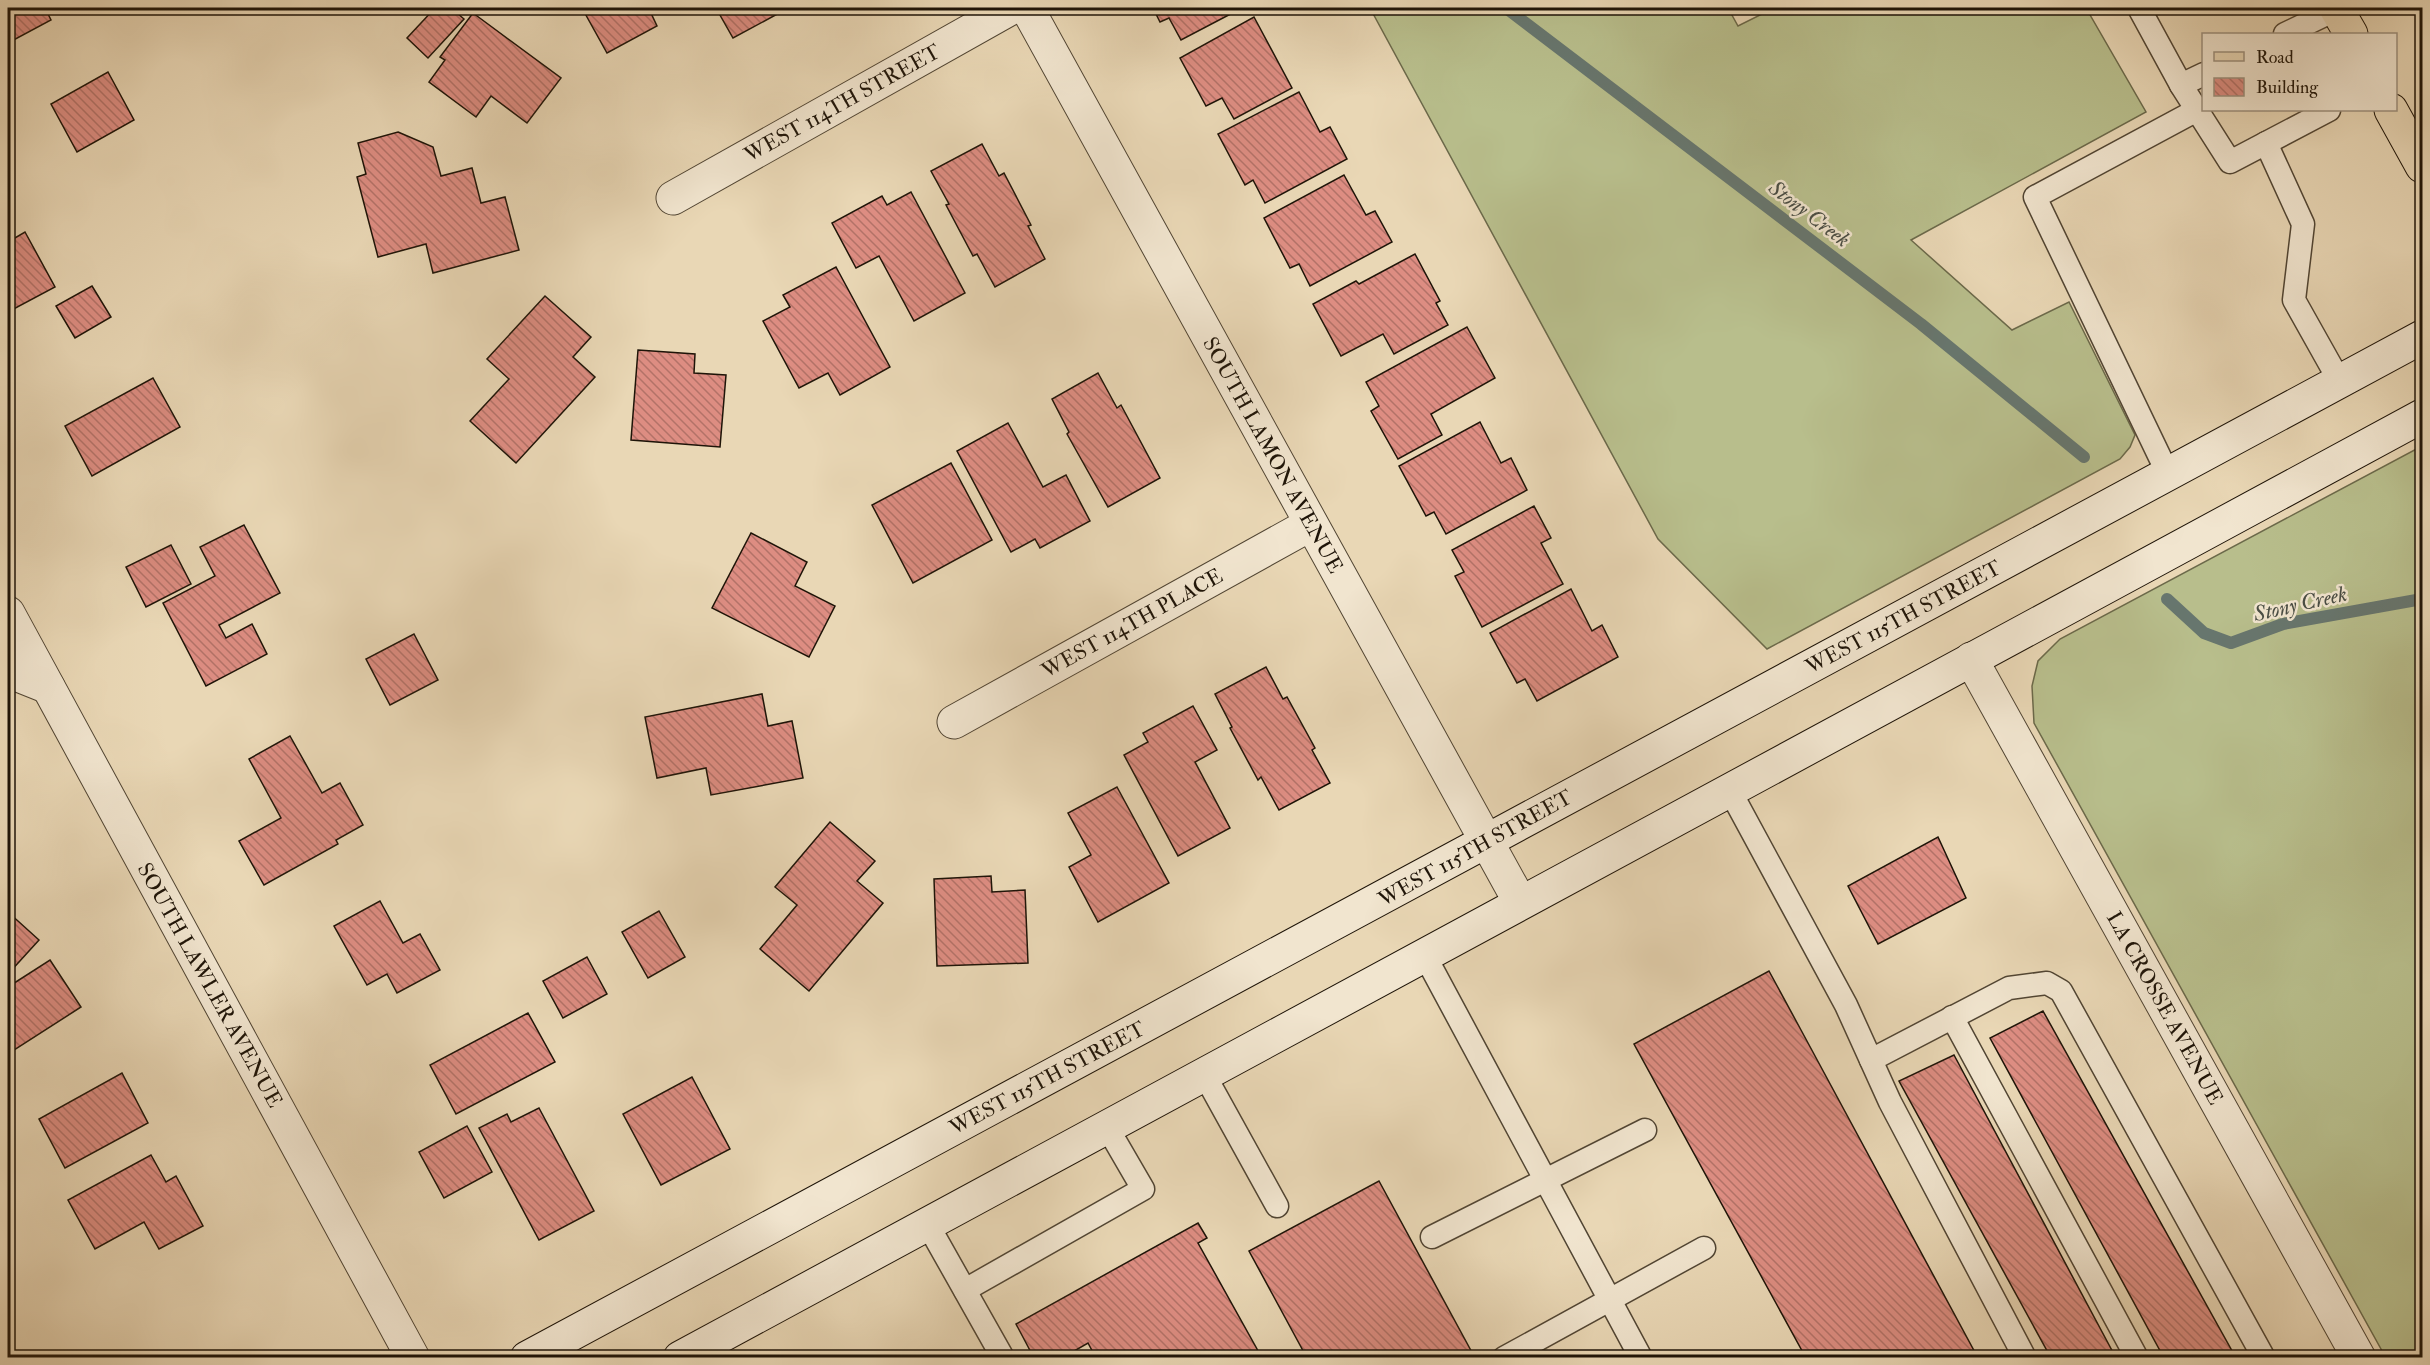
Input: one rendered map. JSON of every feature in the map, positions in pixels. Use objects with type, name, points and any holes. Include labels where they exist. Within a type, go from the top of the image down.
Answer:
[{"type":"main road","points":[[2392,111],[2422,166]]},
{"type":"street","name":"WEST 114TH STREET","points":[[673,198],[1011,8]]},
{"type":"street","name":"SOUTH LAMON AVENUE","points":[[1027,8],[1520,902]]},
{"type":"street","name":"WEST 115TH STREET","points":[[527,1358],[2422,337]]},
{"type":"street","points":[[680,1358],[2422,416]]},
{"type":"street","name":"WEST 114TH PLACE","points":[[954,722],[1311,524]]},
{"type":"street","name":"SOUTH LAWLER AVENUE","points":[[8,613],[413,1358]]},
{"type":"street","name":"LA CROSSE AVENUE","points":[[1971,659],[2359,1358]]},
{"type":"street","points":[[8,671],[48,687]]},
{"type":"lane","points":[[2139,8],[2181,85],[2230,162],[2327,111]]},
{"type":"lane","points":[[2288,33],[2341,17]]},
{"type":"lane","points":[[2181,85],[2202,75]]},
{"type":"lane","points":[[2168,474],[2035,197],[2197,110]]},
{"type":"lane","points":[[2266,143],[2303,224],[2294,300],[2340,382]]},
{"type":"lane","points":[[1729,789],[1846,1005],[1890,1102],[2025,1358]]},
{"type":"lane","points":[[1424,954],[1641,1358]]},
{"type":"lane","points":[[1871,1060],[2009,988],[2047,983],[2061,991],[2264,1358]]},
{"type":"lane","points":[[1952,1017],[2137,1358]]},
{"type":"lane","points":[[1204,1074],[1278,1206]]},
{"type":"lane","points":[[965,1290],[1143,1190],[1107,1127]]},
{"type":"lane","points":[[1432,1237],[1645,1130]]},
{"type":"lane","points":[[928,1225],[1003,1358]]},
{"type":"lane","points":[[1504,1358],[1704,1248]]},
{"type":"green space","points":[[1370,8],[1728,8],[1738,26],[1774,8],[2086,8],[2146,112],[1911,240],[2012,330],[2069,302],[2135,435],[2130,447],[2120,459],[1767,649],[1658,539]]},
{"type":"green space","points":[[2422,446],[2422,1357],[2386,1358],[2034,723],[2032,686],[2038,661],[2060,639]]},
{"type":"building","points":[[8,8],[45,8],[51,20],[8,43]]},
{"type":"building","points":[[435,8],[451,8],[464,19],[428,58],[407,38]]},
{"type":"building","points":[[582,8],[656,8],[650,11],[657,26],[607,53]]},
{"type":"building","points":[[716,8],[781,8],[783,11],[733,38]]},
{"type":"building","points":[[1153,8],[1242,8],[1181,40],[1169,18],[1160,22]]},
{"type":"building","points":[[473,13],[561,78],[527,123],[491,96],[476,117],[429,82],[445,60],[440,57]]},
{"type":"building","points":[[1254,17],[1292,88],[1234,119],[1222,98],[1206,106],[1180,58]]},
{"type":"building","points":[[108,72],[134,120],[77,152],[51,104]]},
{"type":"building","points":[[1299,92],[1320,132],[1330,127],[1347,159],[1265,203],[1253,180],[1245,185],[1218,134]]},
{"type":"building","points":[[398,132],[433,147],[441,176],[472,168],[481,203],[505,197],[519,250],[433,273],[426,244],[378,257],[357,177],[366,174],[358,143]]},
{"type":"building","points":[[982,144],[999,176],[1004,173],[1031,225],[1028,226],[1045,259],[995,287],[977,254],[973,256],[931,171]]},
{"type":"building","points":[[1344,175],[1366,215],[1375,211],[1392,242],[1310,286],[1299,264],[1290,268],[1264,218]]},
{"type":"building","points":[[911,192],[965,293],[914,321],[879,256],[856,268],[832,223],[882,196],[887,205]]},
{"type":"building","points":[[25,232],[55,287],[8,312],[8,242]]},
{"type":"building","points":[[1415,254],[1440,301],[1436,303],[1448,325],[1394,354],[1383,334],[1341,356],[1313,304],[1356,281],[1359,284]]},
{"type":"building","points":[[836,267],[890,367],[840,395],[828,373],[799,388],[763,321],[790,307],[783,295]]},
{"type":"building","points":[[92,286],[111,317],[75,338],[56,306]]},
{"type":"building","points":[[545,296],[591,337],[573,357],[595,377],[516,463],[470,421],[509,379],[487,359]]},
{"type":"building","points":[[1467,327],[1495,378],[1431,414],[1442,435],[1398,459],[1371,411],[1379,406],[1366,382]]},
{"type":"building","points":[[638,350],[695,354],[694,373],[726,375],[720,447],[631,440]]},
{"type":"building","points":[[1098,373],[1117,408],[1121,405],[1160,478],[1108,507],[1067,434],[1069,432],[1052,399]]},
{"type":"building","points":[[153,378],[180,427],[92,476],[65,426]]},
{"type":"building","points":[[1480,422],[1501,463],[1511,458],[1527,490],[1446,534],[1434,512],[1426,516],[1399,466]]},
{"type":"building","points":[[1008,423],[1043,487],[1066,475],[1090,521],[1040,548],[1035,539],[1011,552],[957,451]]},
{"type":"building","points":[[951,463],[992,540],[913,583],[872,505]]},
{"type":"building","points":[[1534,506],[1551,538],[1541,543],[1563,584],[1482,627],[1455,576],[1464,572],[1452,550]]},
{"type":"building","points":[[244,525],[280,593],[219,625],[226,638],[252,624],[267,654],[206,686],[163,603],[215,576],[200,547]]},
{"type":"building","points":[[751,533],[807,562],[795,586],[835,606],[809,657],[712,608]]},
{"type":"building","points":[[171,545],[191,584],[146,607],[126,567]]},
{"type":"building","points":[[1571,589],[1592,631],[1602,625],[1618,657],[1537,701],[1525,679],[1517,683],[1490,633]]},
{"type":"building","points":[[414,634],[438,680],[390,705],[366,659]]},
{"type":"building","points":[[1266,667],[1283,699],[1287,697],[1315,748],[1312,750],[1330,783],[1279,810],[1261,777],[1258,780],[1215,694]]},
{"type":"building","points":[[762,694],[768,726],[792,721],[803,778],[711,795],[706,768],[657,778],[645,717]]},
{"type":"building","points":[[1193,706],[1217,750],[1195,762],[1230,828],[1178,856],[1124,755],[1148,742],[1143,733]]},
{"type":"building","points":[[290,736],[322,793],[340,783],[363,825],[336,840],[338,844],[264,885],[239,841],[281,818],[249,759]]},
{"type":"building","points":[[1117,787],[1169,883],[1098,922],[1069,867],[1091,855],[1068,813]]},
{"type":"building","points":[[830,822],[875,861],[857,881],[883,903],[809,991],[760,949],[797,905],[775,887]]},
{"type":"building","points":[[1938,837],[1966,898],[1878,944],[1848,886]]},
{"type":"building","points":[[991,876],[992,892],[1025,890],[1028,963],[937,966],[934,879]]},
{"type":"building","points":[[380,901],[403,943],[420,934],[440,970],[397,993],[387,974],[367,985],[334,926]]},
{"type":"building","points":[[659,911],[685,957],[648,978],[622,932]]},
{"type":"building","points":[[8,912],[39,940],[8,974]]},
{"type":"building","points":[[587,957],[607,994],[563,1018],[543,981]]},
{"type":"building","points":[[50,960],[81,1007],[8,1054],[8,987]]},
{"type":"building","points":[[1769,971],[1978,1358],[1806,1358],[1634,1044]]},
{"type":"building","points":[[2043,1011],[2236,1358],[2164,1358],[1990,1038]]},
{"type":"building","points":[[528,1013],[555,1062],[456,1114],[430,1065]]},
{"type":"building","points":[[1954,1055],[2116,1358],[2051,1358],[1899,1081]]},
{"type":"building","points":[[122,1073],[148,1123],[65,1168],[39,1119]]},
{"type":"building","points":[[692,1077],[730,1149],[661,1185],[623,1114]]},
{"type":"building","points":[[539,1108],[594,1211],[539,1240],[479,1128],[507,1114],[511,1122]]},
{"type":"building","points":[[467,1126],[492,1172],[444,1198],[419,1152]]},
{"type":"building","points":[[151,1155],[166,1182],[176,1176],[203,1226],[159,1249],[144,1222],[95,1249],[68,1200]]},
{"type":"building","points":[[1379,1181],[1475,1358],[1307,1358],[1249,1251]]},
{"type":"building","points":[[1198,1223],[1207,1238],[1198,1243],[1262,1358],[1096,1358],[1088,1343],[1062,1358],[1034,1358],[1016,1324]]},
{"type":"waterway","name":"Stony Creek","points":[[1506,8],[1921,324],[2084,457]]},
{"type":"waterway","name":"Stony Creek","points":[[2167,599],[2204,633],[2231,643],[2283,624],[2422,599]]}]
